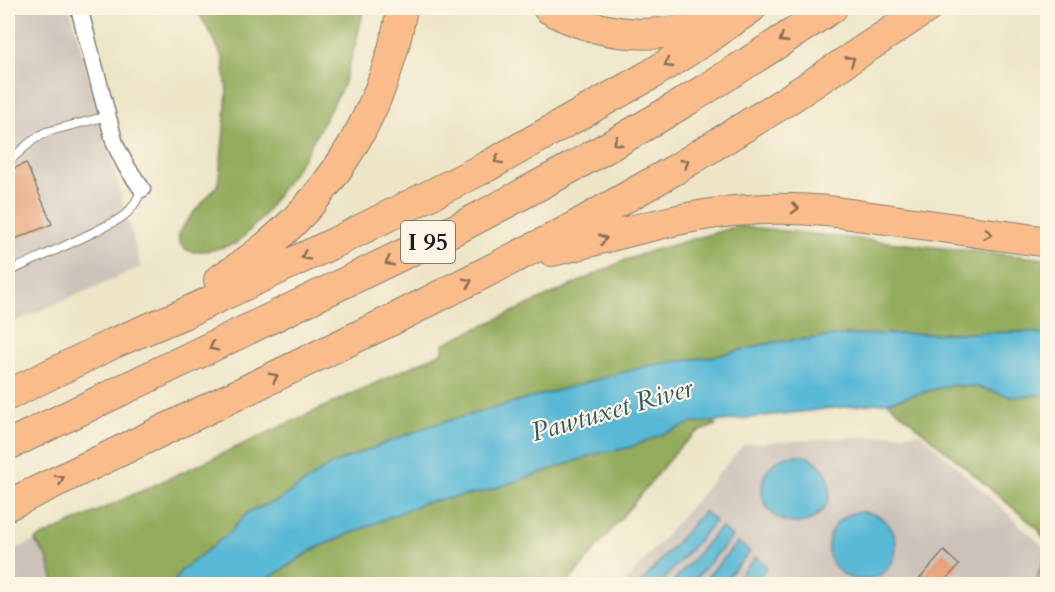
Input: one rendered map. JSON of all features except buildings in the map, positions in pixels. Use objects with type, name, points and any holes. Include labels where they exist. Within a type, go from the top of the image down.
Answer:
[{"type":"highway","points":[[114,343],[235,271],[282,234],[304,210],[339,167],[372,109],[392,54],[402,8]]},
{"type":"highway","points":[[548,8],[571,20],[600,28],[626,33],[654,34],[699,26],[744,8]]},
{"type":"highway","points":[[8,394],[314,252],[488,166],[659,69],[751,8]]},
{"type":"highway","name":"I 95","points":[[8,445],[501,206],[685,102],[832,8]]},
{"type":"highway","name":"I 95","points":[[8,505],[506,263],[620,201],[747,126],[927,8]]},
{"type":"highway","points":[[506,263],[680,219],[771,208],[804,208],[1047,242]]},
{"type":"street","points":[[79,8],[115,144],[120,156],[142,189]]},
{"type":"lane","points":[[8,162],[46,132],[108,116]]},
{"type":"lane","points":[[8,272],[61,248],[128,213],[142,189]]},
{"type":"shaded area","points":[[8,8],[70,8],[141,267],[8,325]]},
{"type":"shaded area","points":[[920,433],[1047,550],[1047,584],[624,584],[744,444]]},
{"type":"shaded area","points":[[35,541],[47,557],[55,584],[8,584],[8,552]]},
{"type":"green space","points":[[189,8],[364,8],[342,88],[305,155],[261,219],[237,243],[194,252],[185,249],[179,242],[179,232],[218,185],[227,92],[223,59],[214,39],[200,15]]},
{"type":"green space","points":[[738,226],[1047,259],[1047,336],[1030,332],[845,335],[775,342],[716,356],[646,366],[429,426],[332,464],[279,500],[248,512],[229,533],[180,572],[173,584],[55,584],[47,557],[35,541],[37,539],[443,352],[443,344],[626,260]]},
{"type":"green space","points":[[950,385],[978,387],[1013,397],[1047,394],[1047,584],[1034,584],[1046,556],[1046,542],[1038,529],[888,402]]},
{"type":"green space","points":[[711,422],[716,425],[696,433],[677,450],[567,584],[483,584],[473,580],[447,578],[439,584],[260,584],[314,549],[423,503],[484,492],[599,453],[628,448],[691,423]]},
{"type":"water","name":"Pawtuxet River","points":[[1030,332],[1047,336],[1047,394],[1013,397],[978,387],[950,385],[888,402],[691,423],[628,448],[599,453],[484,492],[423,503],[314,549],[260,584],[173,584],[180,572],[229,533],[248,512],[279,500],[332,464],[429,426],[646,366],[716,356],[775,342],[845,335]]},
{"type":"water","points":[[796,455],[809,458],[820,465],[827,476],[830,489],[827,502],[820,513],[809,520],[796,523],[783,520],[772,513],[765,502],[762,489],[765,476],[772,465],[783,458]]},
{"type":"water","points":[[704,511],[715,521],[660,584],[640,584]]},
{"type":"water","points":[[862,512],[875,515],[886,522],[893,533],[896,546],[893,559],[886,570],[875,577],[862,580],[849,577],[838,570],[831,559],[828,546],[831,533],[838,522],[849,515]]},
{"type":"water","points":[[721,527],[732,537],[691,584],[671,584]]},
{"type":"water","points":[[738,542],[750,552],[721,584],[701,584]]},
{"type":"water","points":[[756,557],[767,567],[752,584],[732,584]]}]
